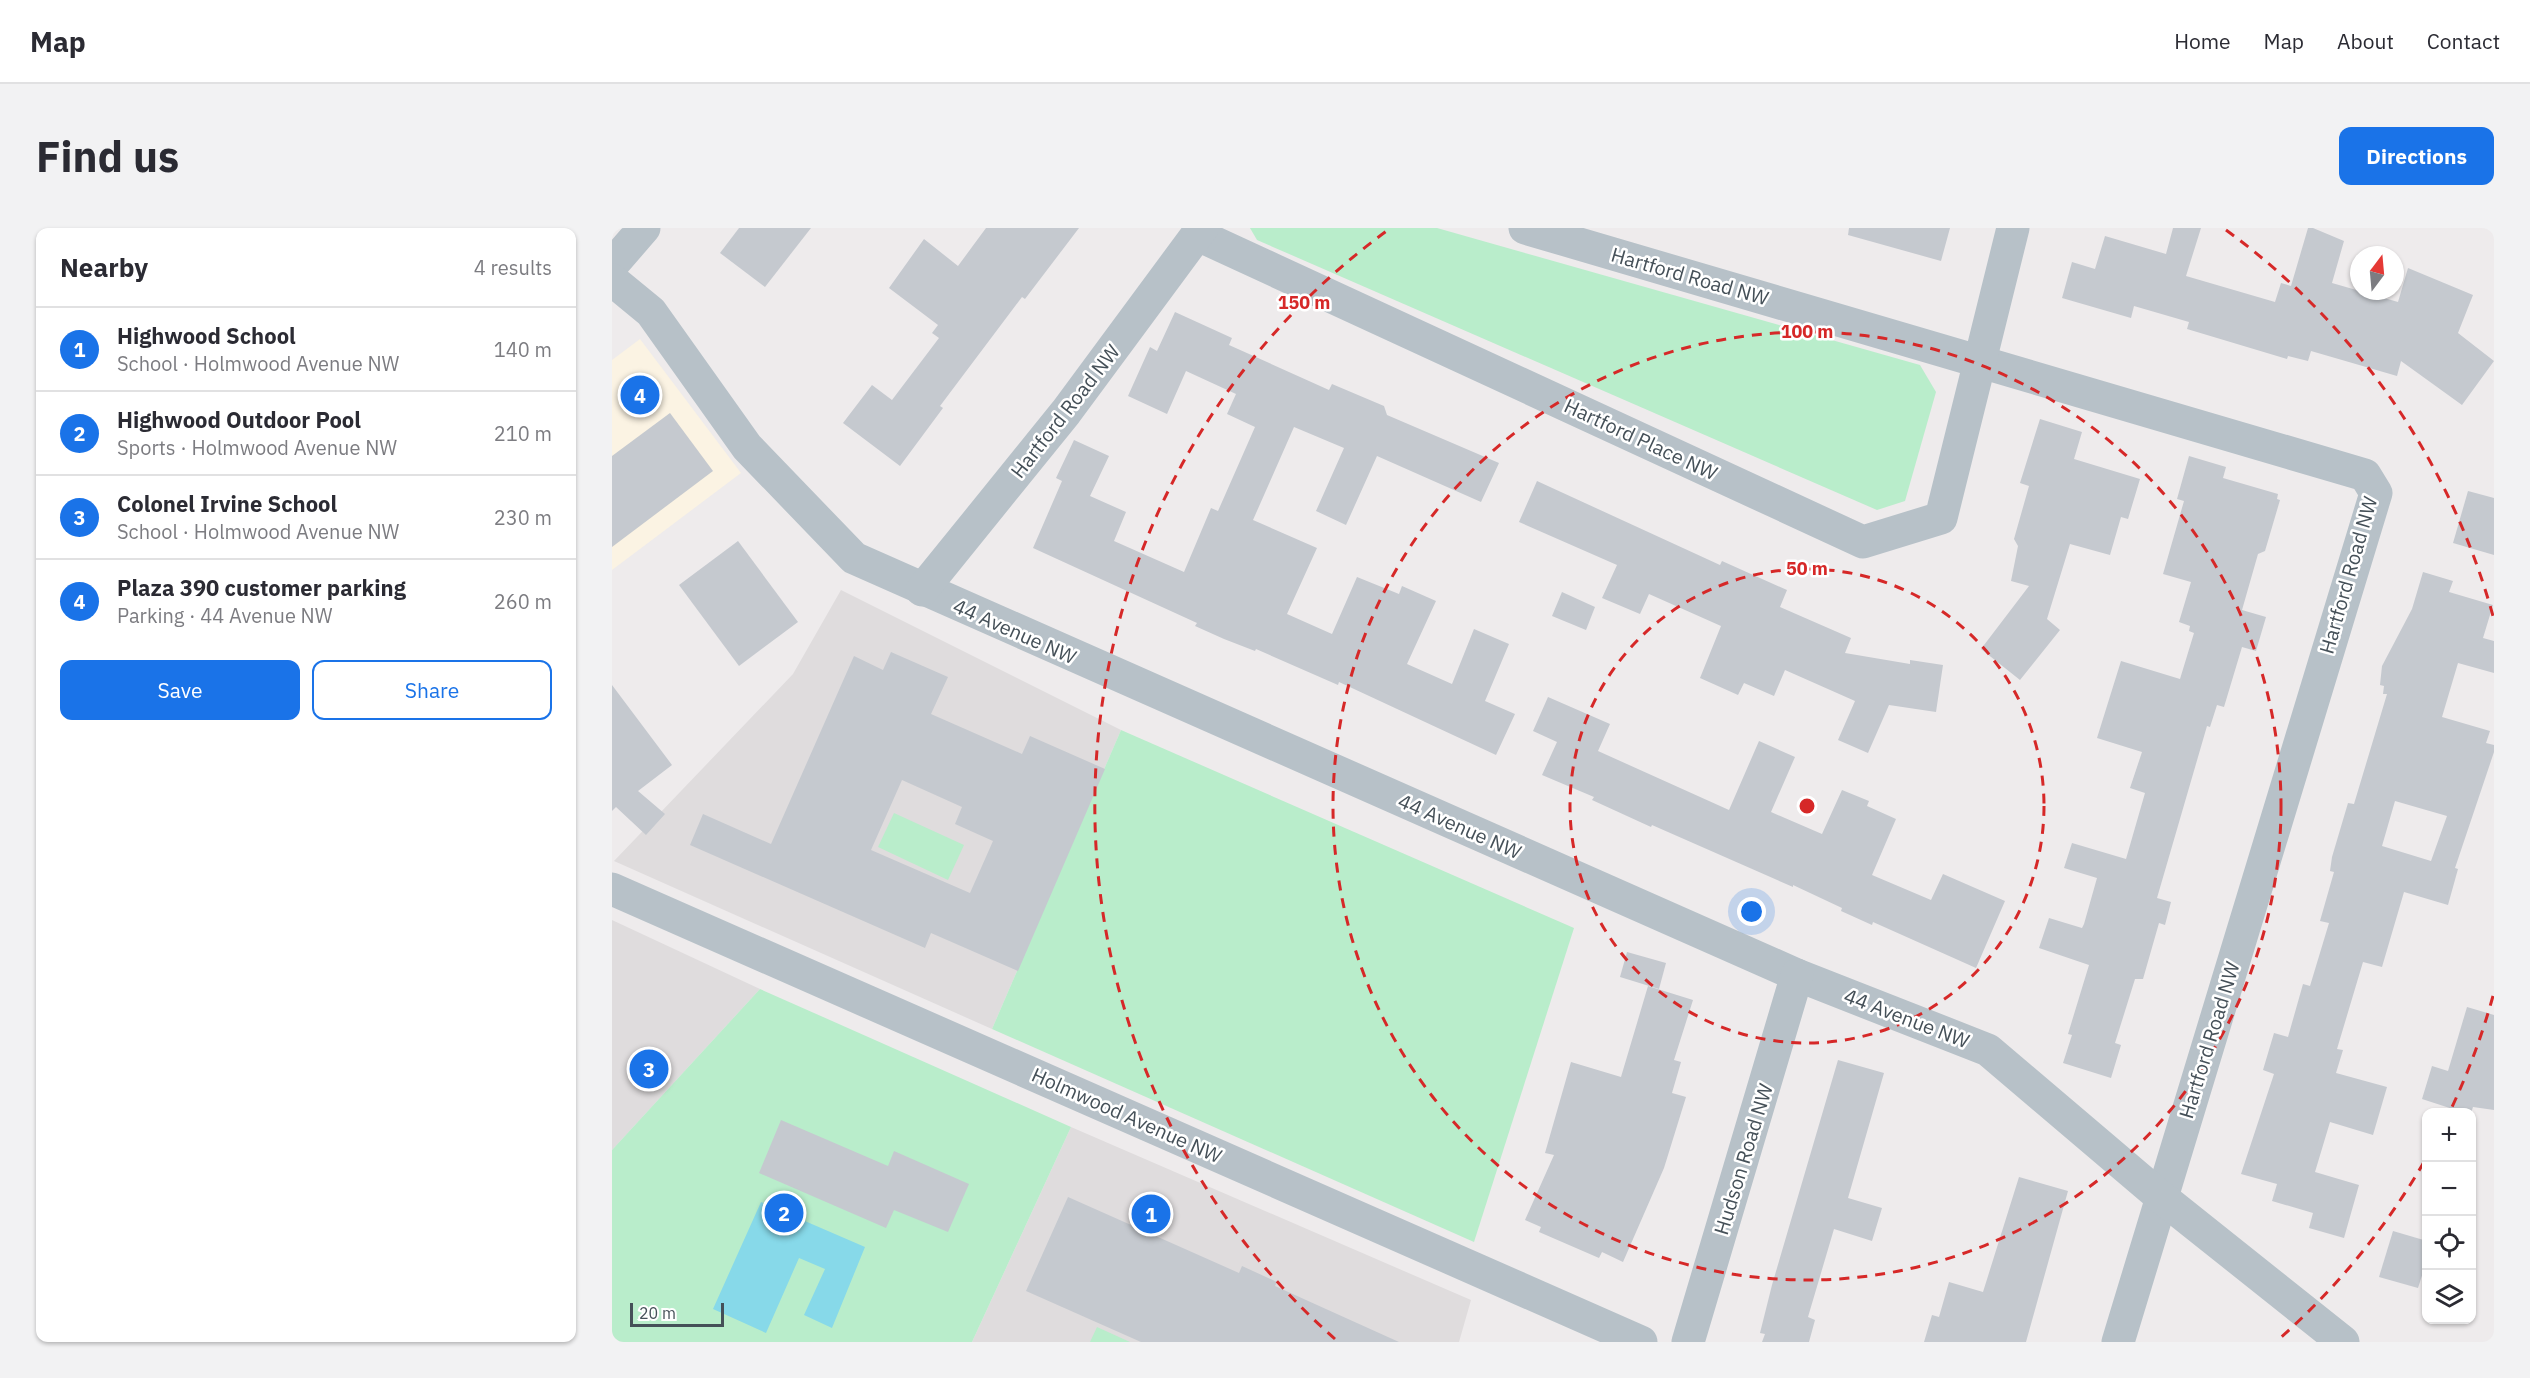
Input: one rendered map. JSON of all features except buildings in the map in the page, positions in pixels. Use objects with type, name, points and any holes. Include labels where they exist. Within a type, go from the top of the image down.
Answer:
[{"type":"street","points":[[612,265],[644,228]]},
{"type":"street","name":"Hartford Road NW","points":[[1525,228],[2365,475],[2376,493],[2118,1342]]},
{"type":"street","points":[[1980,362],[2013,228]]},
{"type":"street","name":"Hartford Road NW","points":[[922,590],[1066,412],[1200,231]]},
{"type":"street","name":"Hartford Place NW","points":[[1200,231],[1863,542],[1941,518],[1980,362]]},
{"type":"street","name":"44 Avenue NW","points":[[612,280],[651,312],[747,447],[854,558],[1797,975],[1988,1050],[2161,1197],[2343,1342]]},
{"type":"street","name":"Holmwood Avenue NW","points":[[612,889],[1641,1342]]},
{"type":"street","name":"Hudson Road NW","points":[[1688,1342],[1797,975]]},
{"type":"shaded area","points":[[640,339],[741,473],[612,570],[612,360]]},
{"type":"shaded area","points":[[841,590],[1121,730],[992,1029],[614,861],[793,674]]},
{"type":"shaded area","points":[[612,920],[760,989],[612,1150]]},
{"type":"shaded area","points":[[1071,1127],[1471,1300],[1459,1342],[972,1342]]},
{"type":"green space","points":[[1250,228],[1437,228],[1920,365],[1936,392],[1905,501],[1877,510],[1257,240]]},
{"type":"green space","points":[[1121,730],[1574,928],[1474,1242],[992,1029]]},
{"type":"green space","points":[[894,813],[964,845],[948,880],[878,847]]},
{"type":"green space","points":[[760,989],[1071,1127],[972,1342],[612,1342],[612,1150]]},
{"type":"green space","points":[[1097,1327],[1130,1342],[1090,1342]]},
{"type":"water","points":[[761,1202],[865,1247],[832,1328],[804,1315],[825,1269],[799,1258],[766,1333],[713,1309]]},
{"type":"place","name":"Plaza 390 customer parking","points":[[640,395]]},
{"type":"place","name":"Colonel Irvine School","points":[[649,1069]]},
{"type":"place","name":"Highwood Outdoor Pool","points":[[784,1213]]},
{"type":"place","name":"Highwood School","points":[[1151,1214]]}]
